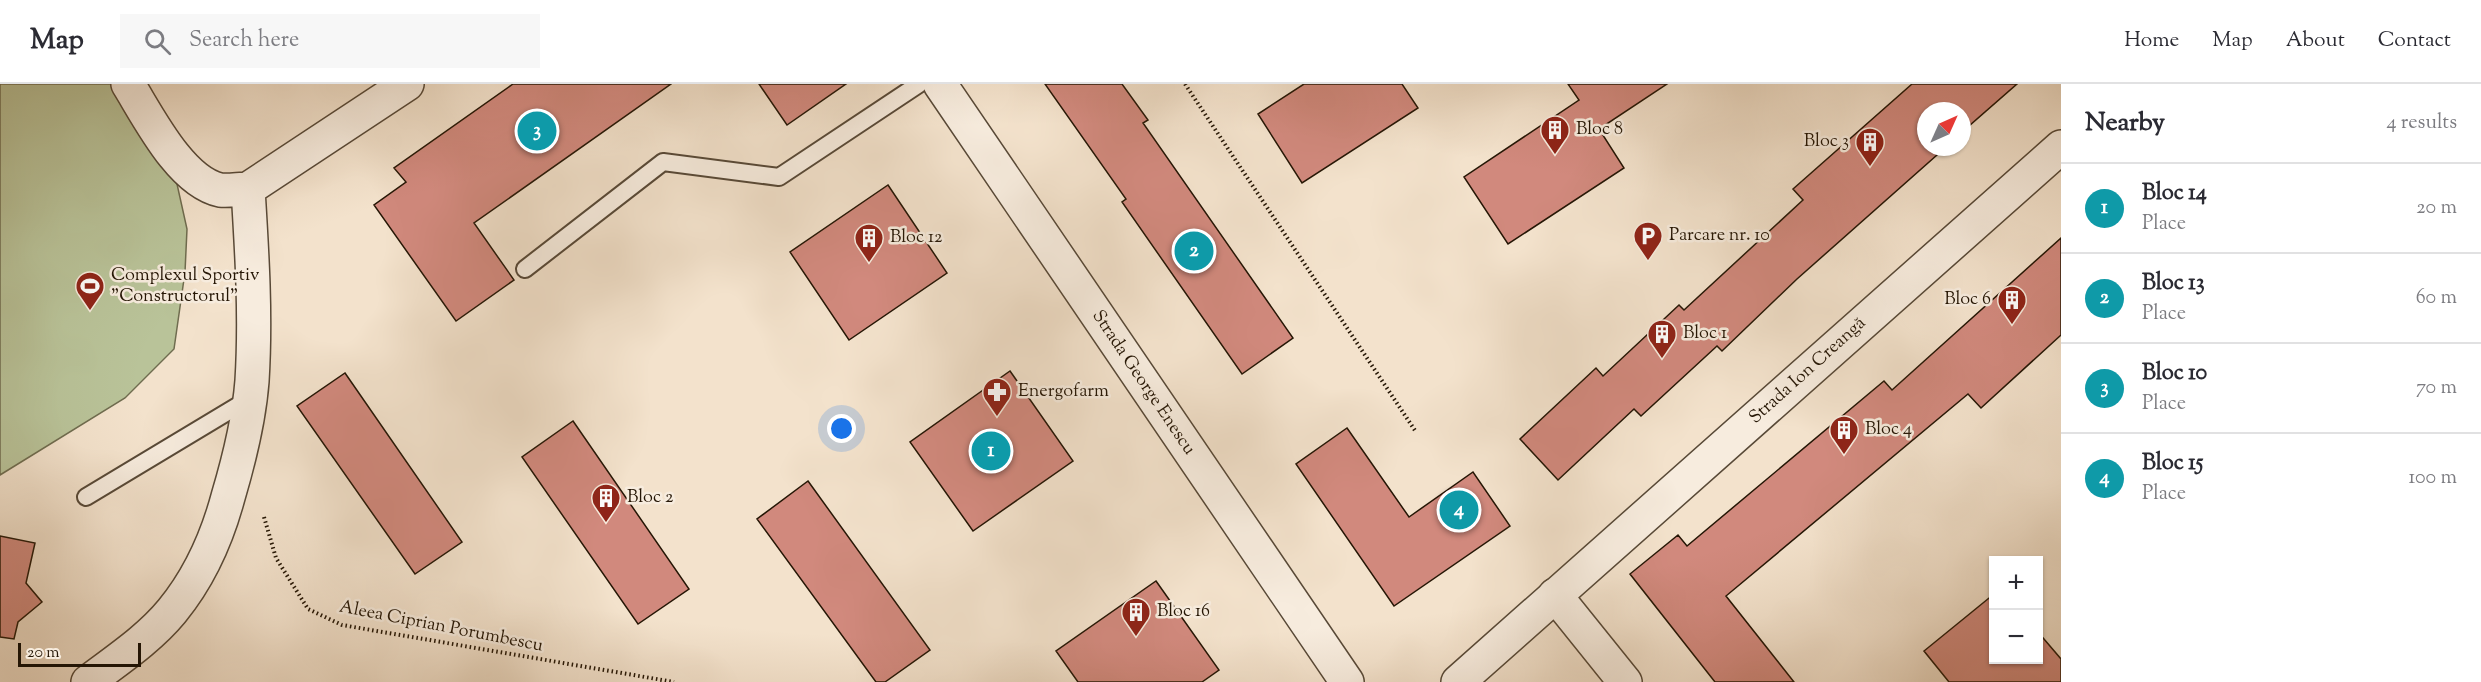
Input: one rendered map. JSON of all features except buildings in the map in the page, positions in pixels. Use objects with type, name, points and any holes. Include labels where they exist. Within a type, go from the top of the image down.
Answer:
[{"type":"street","points":[[128,84],[167,146],[188,171],[203,183],[221,190],[248,189],[407,84]]},
{"type":"street","name":"Strada George Enescu","points":[[940,84],[1347,682]]},
{"type":"street","name":"Strada Ion Creangă","points":[[1458,682],[2061,147]]},
{"type":"street","points":[[88,682],[133,647],[172,612],[199,571],[221,523],[240,458],[252,382],[254,289],[248,189]]},
{"type":"street","points":[[1555,595],[1625,682]]},
{"type":"lane","points":[[525,269],[663,162],[779,177],[919,84]]},
{"type":"lane","points":[[86,497],[249,399]]},
{"type":"path","points":[[1185,84],[1416,432]]},
{"type":"path","name":"Aleea Ciprian Porumbescu","points":[[265,509],[264,518],[276,558],[308,609],[342,625],[674,682]]},
{"type":"green space","name":"Complexul Sportiv ”Constructorul”","points":[[0,84],[117,84],[177,184],[187,229],[185,272],[174,349],[125,398],[0,475]]},
{"type":"place","name":"Bloc 10","points":[[537,131]]},
{"type":"place","name":"Bloc 8","points":[[1555,156]]},
{"type":"place","name":"Bloc 3","points":[[1870,168]]},
{"type":"place","name":"Bloc 13","points":[[1194,251]]},
{"type":"place","name":"Parcare nr. 10","points":[[1648,262]]},
{"type":"place","name":"Bloc 12","points":[[869,264]]},
{"type":"place","name":"Complexul Sportiv ”Constructorul”","points":[[90,312]]},
{"type":"place","name":"Bloc 6","points":[[2012,326]]},
{"type":"place","name":"Bloc 1","points":[[1662,360]]},
{"type":"place","name":"Energofarm","points":[[997,418]]},
{"type":"place","name":"Bloc 14","points":[[991,451]]},
{"type":"place","name":"Bloc 4","points":[[1844,456]]},
{"type":"place","name":"Bloc 15","points":[[1459,510]]},
{"type":"place","name":"Bloc 2","points":[[606,524]]},
{"type":"place","name":"Bloc 16","points":[[1136,638]]}]
